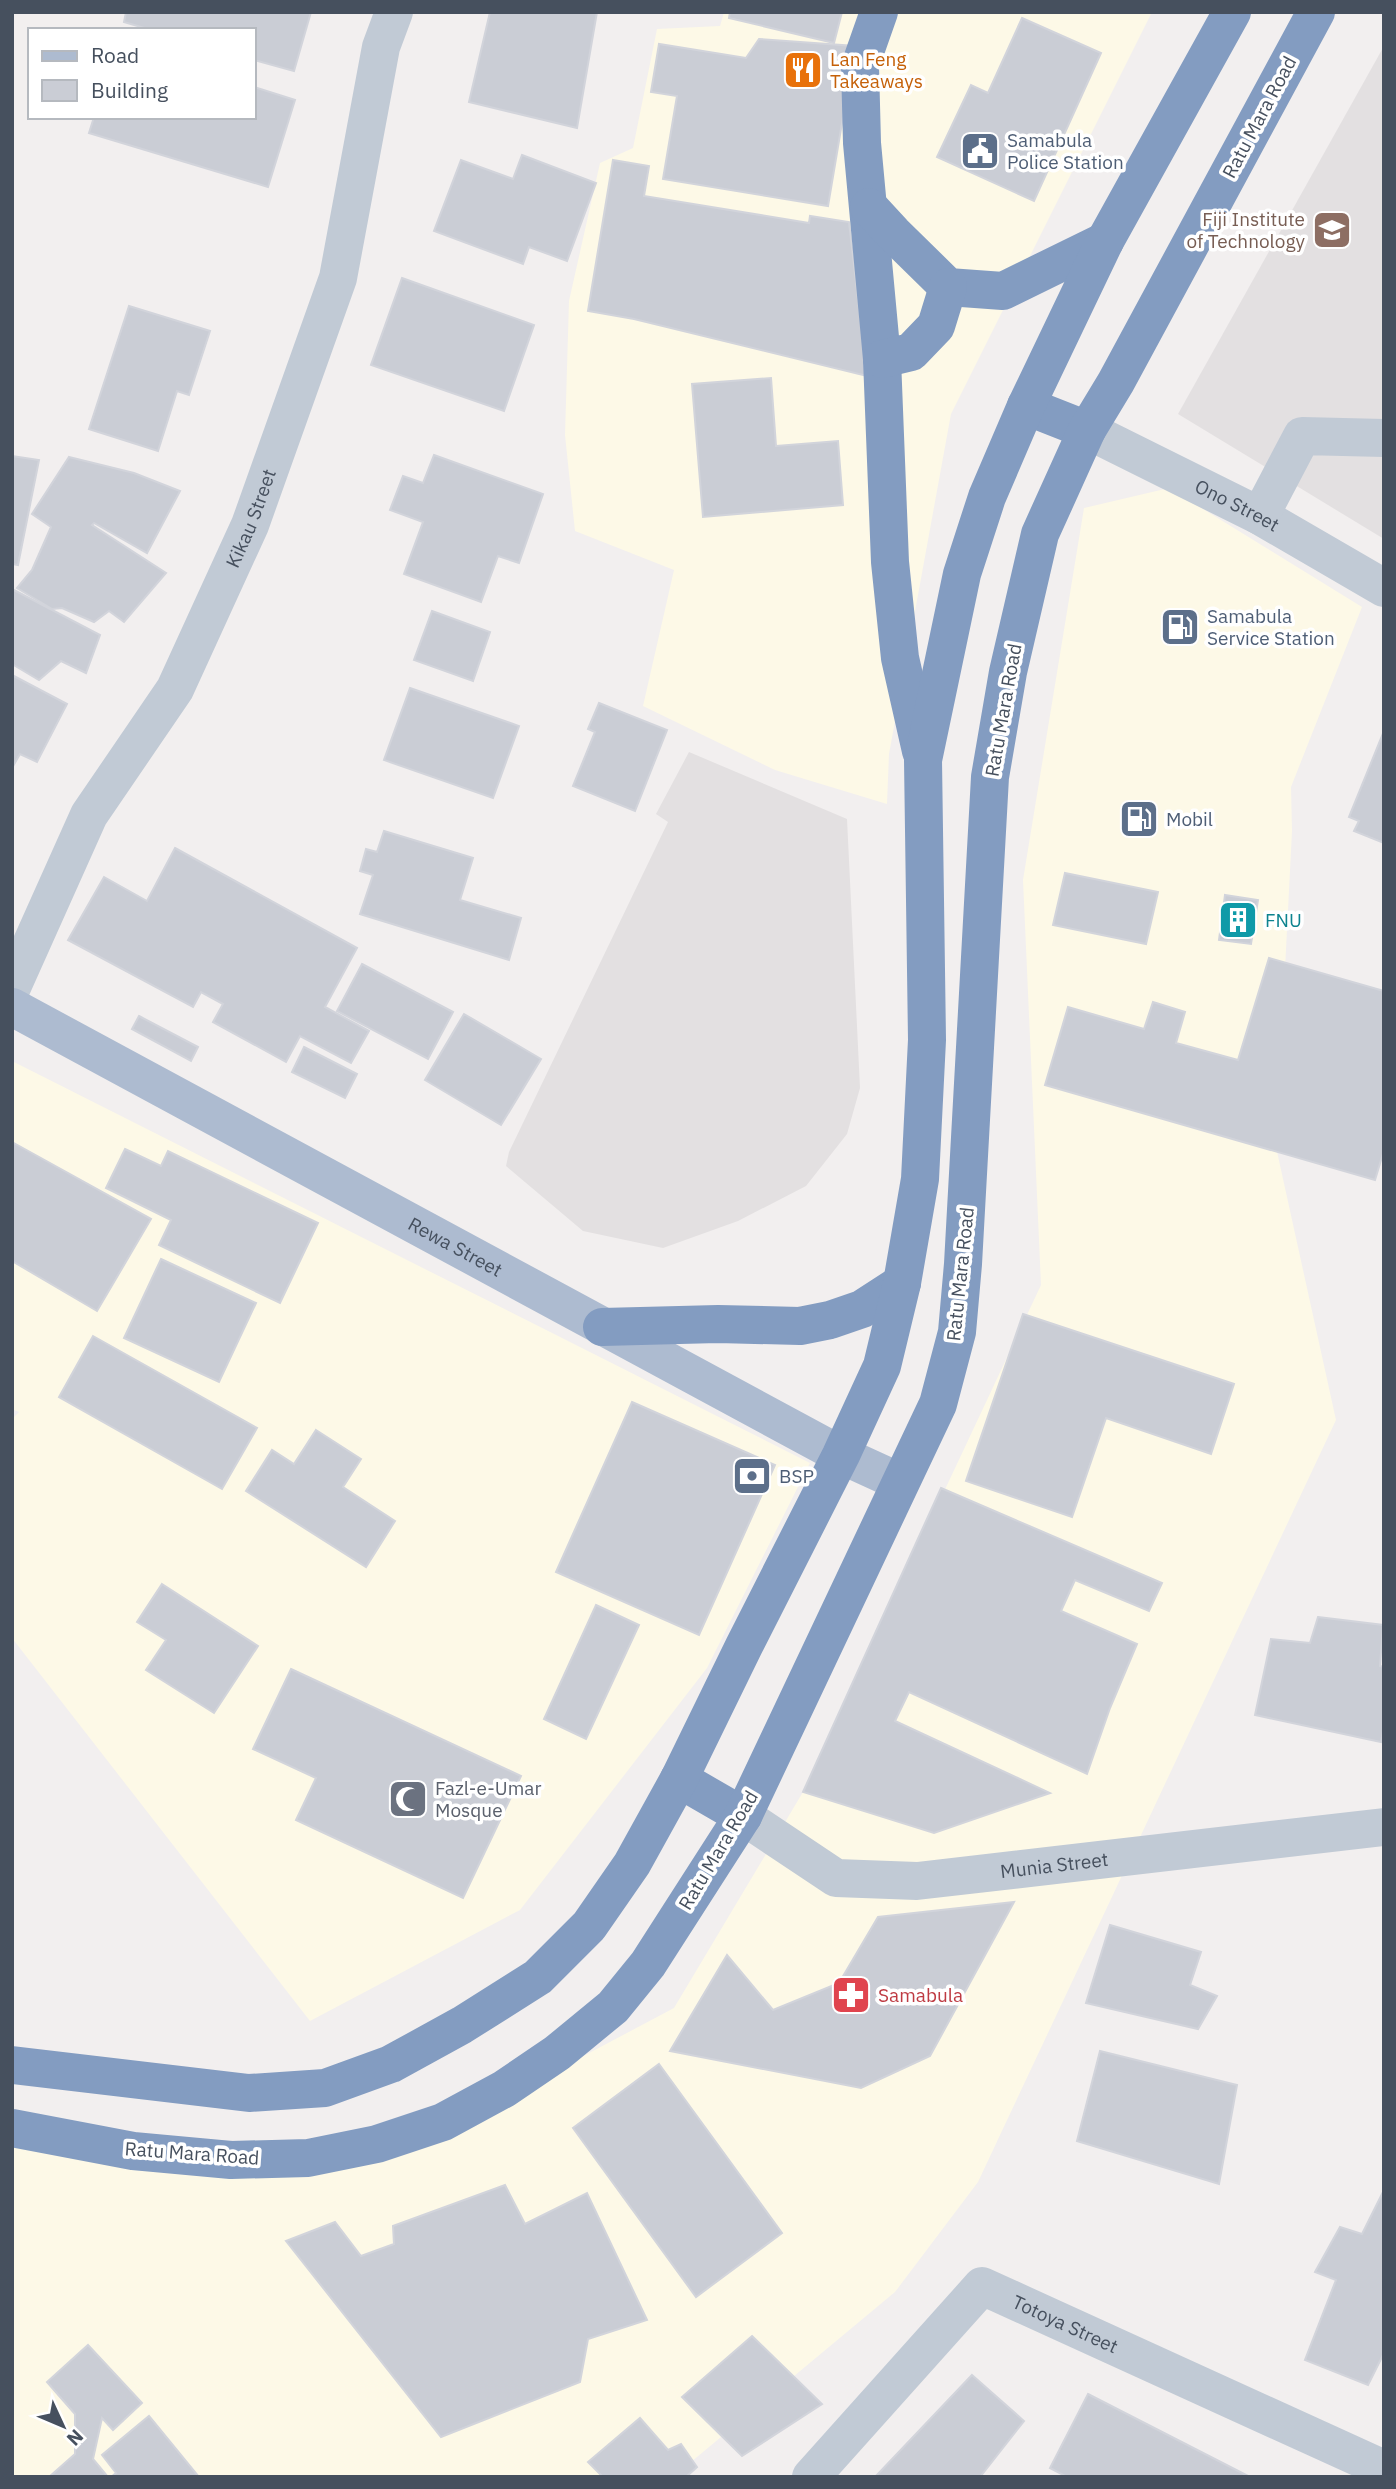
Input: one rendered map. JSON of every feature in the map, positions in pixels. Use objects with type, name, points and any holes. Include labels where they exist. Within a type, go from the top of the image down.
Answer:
[{"type":"highway","points":[[12,2065],[249,2093],[325,2088],[391,2064],[462,2025],[538,1977],[589,1926],[632,1864],[679,1779],[841,1455],[882,1366],[902,1283],[920,1179],[927,1040],[923,760],[900,658],[890,562],[882,359],[862,143],[860,66],[879,12]]},
{"type":"highway","points":[[923,760],[962,574],[987,497],[1026,406],[1105,241],[1232,12]]},
{"type":"highway","name":"Ratu Mara Road","points":[[12,2128],[133,2151],[231,2160],[308,2158],[377,2144],[443,2122],[504,2089],[557,2053],[613,2007],[648,1964],[743,1815],[938,1404],[957,1332],[970,1163],[990,777],[1004,698],[1040,534],[1087,430],[1116,382],[1316,12]]},
{"type":"highway","points":[[869,207],[948,287],[1003,290],[1105,241]]},
{"type":"highway","points":[[882,359],[911,352],[936,326],[948,287]]},
{"type":"highway","points":[[1026,406],[1087,430]]},
{"type":"highway","points":[[602,1326],[800,1326],[830,1320],[862,1309],[902,1283]]},
{"type":"highway","points":[[679,1779],[743,1815]]},
{"type":"main road","name":"Rewa Street","points":[[12,1007],[841,1455],[900,1482]]},
{"type":"street","name":"Kikau Street","points":[[12,987],[89,815],[175,689],[250,525],[338,278],[381,47],[394,12]]},
{"type":"street","name":"Ono Street","points":[[1087,430],[1260,516],[1384,588]]},
{"type":"street","points":[[1260,516],[1302,436],[1384,438]]},
{"type":"street","name":"Munia Street","points":[[743,1815],[836,1878],[917,1881],[1384,1827]]},
{"type":"street","name":"Totoya Street","points":[[811,2477],[982,2286],[1384,2469]]},
{"type":"shaded area","points":[[724,12],[1152,12],[951,414],[889,754],[887,804],[775,770],[643,706],[674,570],[575,531],[565,435],[569,301],[600,163],[633,148],[657,29],[720,26]]},
{"type":"shaded area","name":"Fiji Institute of Technology","points":[[1384,46],[1384,539],[1178,414]]},
{"type":"shaded area","points":[[1169,488],[1362,607],[1291,787],[1292,831],[1276,1147],[1336,1420],[978,2182],[895,2292],[673,2477],[12,2477],[12,2143],[207,2169],[459,2122],[674,2008],[803,1792],[1041,1285],[1023,880],[1084,508]]},
{"type":"shaded area","points":[[689,752],[847,819],[860,1088],[847,1134],[806,1186],[738,1221],[663,1248],[583,1231],[506,1166],[509,1152],[668,822],[656,814]]},
{"type":"shaded area","points":[[12,1061],[810,1463],[707,1668],[520,1910],[310,2021],[12,1638],[12,1419],[19,1412],[12,1409]]},
{"type":"building","points":[[126,12],[311,12],[294,71],[256,61],[256,28],[144,28],[124,22]]},
{"type":"building","points":[[490,12],[597,12],[577,128],[469,102]]},
{"type":"building","points":[[730,12],[842,12],[834,43],[729,18]]},
{"type":"building","points":[[1022,18],[1101,53],[1034,201],[937,157],[971,85],[988,93]]},
{"type":"building","points":[[759,39],[855,46],[828,206],[663,179],[677,96],[651,92],[659,44],[746,58]]},
{"type":"building","points":[[256,88],[295,100],[268,187],[89,133],[93,119],[256,119]]},
{"type":"building","points":[[522,155],[596,183],[567,261],[529,247],[523,264],[434,231],[461,160],[513,179]]},
{"type":"building","points":[[613,160],[649,166],[644,196],[809,223],[810,216],[849,222],[867,376],[634,319],[588,311]]},
{"type":"building","points":[[402,278],[534,325],[504,411],[371,365]]},
{"type":"building","points":[[129,306],[210,331],[189,395],[177,391],[158,451],[89,429]]},
{"type":"building","points":[[771,378],[776,446],[838,441],[843,505],[703,517],[692,384]]},
{"type":"building","points":[[434,455],[543,494],[519,563],[498,556],[481,602],[404,574],[423,522],[390,510],[403,476],[423,483]]},
{"type":"building","points":[[12,456],[39,460],[18,565],[12,564]]},
{"type":"building","points":[[69,457],[134,473],[180,491],[147,553],[94,523],[92,525],[166,573],[124,622],[109,611],[94,622],[62,608],[52,609],[17,588],[32,570],[51,527],[32,514]]},
{"type":"building","points":[[12,589],[100,635],[86,673],[61,661],[39,680],[12,664]]},
{"type":"building","points":[[432,611],[490,632],[473,681],[414,660]]},
{"type":"building","points":[[12,675],[67,704],[37,762],[20,754],[12,768]]},
{"type":"building","points":[[410,688],[519,726],[493,798],[384,760]]},
{"type":"building","points":[[599,703],[667,730],[635,811],[573,786],[595,732],[588,729]]},
{"type":"building","points":[[1384,731],[1384,843],[1354,831],[1359,821],[1349,817]]},
{"type":"building","points":[[384,831],[473,858],[460,900],[521,918],[509,960],[360,914],[373,875],[360,871],[366,849],[377,852]]},
{"type":"building","points":[[175,848],[357,948],[325,1007],[369,1031],[351,1063],[300,1036],[286,1062],[213,1022],[223,1004],[201,992],[193,1007],[68,940],[104,877],[147,901]]},
{"type":"building","points":[[1065,873],[1158,892],[1146,944],[1053,925]]},
{"type":"building","name":"FNU","points":[[1225,895],[1258,900],[1251,944],[1219,940]]},
{"type":"building","points":[[1269,958],[1384,991],[1384,1150],[1375,1180],[1045,1085],[1068,1007],[1144,1029],[1153,1002],[1185,1012],[1176,1043],[1238,1060]]},
{"type":"building","points":[[362,964],[453,1012],[428,1059],[337,1011]]},
{"type":"building","points":[[464,1014],[541,1059],[501,1125],[425,1080]]},
{"type":"building","points":[[139,1016],[198,1047],[191,1061],[132,1029]]},
{"type":"building","points":[[304,1047],[357,1074],[345,1098],[292,1072]]},
{"type":"building","points":[[12,1142],[151,1219],[97,1311],[12,1261]]},
{"type":"building","points":[[125,1149],[161,1166],[168,1151],[318,1223],[280,1303],[159,1245],[171,1220],[106,1188]]},
{"type":"building","points":[[161,1259],[256,1303],[219,1382],[124,1338]]},
{"type":"building","points":[[1023,1314],[1234,1384],[1211,1454],[1106,1418],[1072,1517],[966,1481]]},
{"type":"building","points":[[93,1336],[257,1428],[222,1489],[59,1397]]},
{"type":"building","points":[[632,1402],[775,1465],[699,1635],[556,1572]]},
{"type":"building","points":[[316,1430],[361,1459],[343,1487],[395,1521],[366,1567],[246,1491],[272,1450],[294,1464]]},
{"type":"building","points":[[941,1488],[1162,1583],[1149,1611],[1075,1580],[1061,1611],[1137,1644],[1110,1708],[1087,1774],[909,1692],[895,1721],[1050,1793],[934,1833],[803,1792]]},
{"type":"building","points":[[162,1584],[258,1646],[214,1713],[146,1670],[166,1640],[137,1622]]},
{"type":"building","points":[[596,1605],[639,1625],[586,1739],[544,1719]]},
{"type":"building","points":[[1318,1617],[1383,1625],[1380,1666],[1384,1667],[1384,1726],[1381,1742],[1255,1715],[1271,1639],[1310,1643]]},
{"type":"building","name":"Fazl-e-Umar Mosque","points":[[291,1669],[521,1776],[463,1898],[296,1820],[316,1778],[253,1749]]},
{"type":"building","points":[[1014,1902],[930,2056],[861,2088],[670,2051],[727,1955],[773,2010],[839,1983],[878,1917]]},
{"type":"building","points":[[1110,1925],[1201,1952],[1190,1985],[1217,1996],[1198,2029],[1086,2003]]},
{"type":"building","points":[[1100,2051],[1237,2085],[1219,2184],[1077,2141]]},
{"type":"building","points":[[659,2064],[782,2233],[696,2297],[573,2128]]},
{"type":"building","points":[[505,2185],[525,2224],[587,2193],[647,2320],[588,2339],[580,2382],[441,2437],[286,2241],[335,2222],[361,2256],[394,2244],[393,2226]]},
{"type":"building","points":[[1383,2192],[1384,2353],[1368,2385],[1305,2360],[1336,2280],[1315,2272],[1340,2227],[1362,2234]]},
{"type":"building","points":[[752,2336],[822,2404],[742,2456],[682,2397]]},
{"type":"building","points":[[88,2345],[142,2403],[113,2430],[102,2418],[93,2459],[108,2477],[49,2477],[75,2454],[75,2414],[47,2382]]},
{"type":"building","points":[[972,2375],[1024,2421],[980,2477],[875,2477]]},
{"type":"building","points":[[1088,2394],[1250,2477],[1067,2477],[1050,2468]]},
{"type":"building","points":[[149,2416],[199,2477],[111,2477],[116,2473],[102,2455]]},
{"type":"building","points":[[640,2418],[668,2450],[681,2444],[697,2467],[686,2477],[603,2477],[588,2462]]},
{"type":"place","name":"Lan Feng Takeaways","points":[[803,70]]},
{"type":"place","name":"Samabula Police Station","points":[[980,151]]},
{"type":"place","name":"Fiji Institute of Technology","points":[[1332,230]]},
{"type":"place","name":"Samabula Service Station","points":[[1180,627]]},
{"type":"place","name":"Mobil","points":[[1139,819]]},
{"type":"place","name":"FNU","points":[[1238,920]]},
{"type":"place","name":"BSP","points":[[752,1476]]},
{"type":"place","name":"Fazl-e-Umar Mosque","points":[[408,1799]]},
{"type":"place","name":"Samabula","points":[[851,1995]]}]
